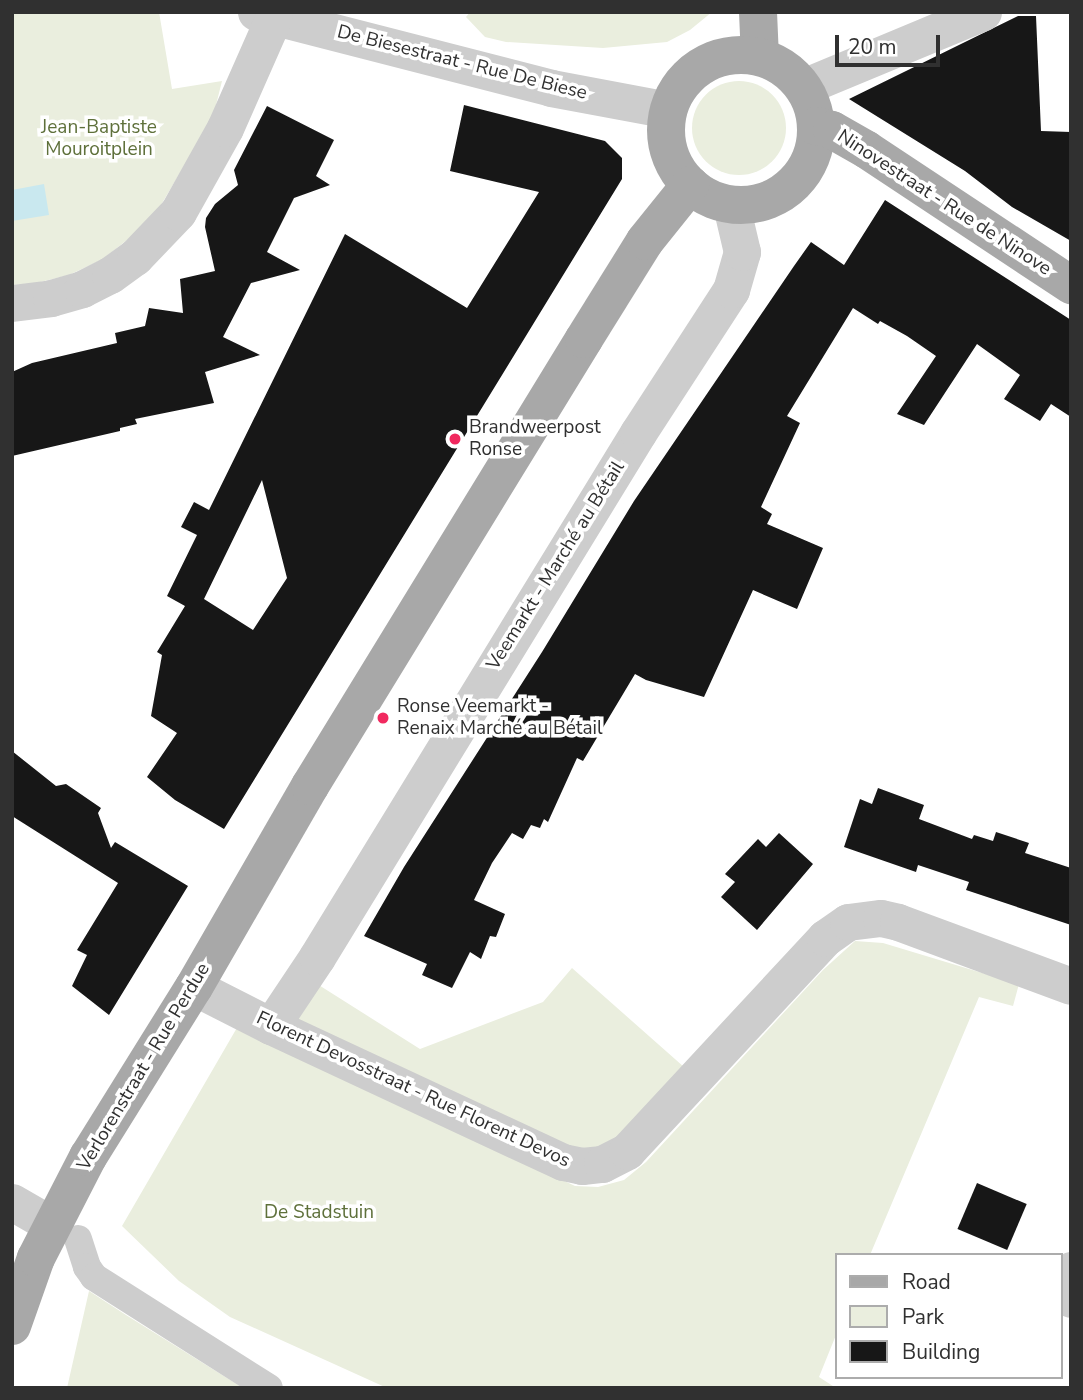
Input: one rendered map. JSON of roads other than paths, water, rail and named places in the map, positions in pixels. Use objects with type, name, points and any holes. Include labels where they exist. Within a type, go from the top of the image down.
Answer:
[{"type":"main road","points":[[758,12],[760,57]]},
{"type":"main road","points":[[731,56],[760,57],[781,67],[803,88],[811,102],[816,126],[814,148],[809,163],[790,188],[762,202],[731,205],[708,198],[680,175],[666,137],[668,110],[681,84],[710,61],[731,56]]},
{"type":"main road","name":"Ninovestraat - Rue de Ninove","points":[[816,126],[832,131],[867,150],[1071,285]]},
{"type":"main road","name":"Verlorenstraat - Rue Perdue","points":[[12,1326],[36,1258],[65,1232],[101,1137],[584,339],[645,241],[690,185]]},
{"type":"street","points":[[803,88],[983,12]]},
{"type":"street","points":[[12,303],[51,298],[82,289],[110,275],[135,257],[171,220],[195,186],[225,128],[265,15]]},
{"type":"street","name":"De Biesestraat - Rue De Biese","points":[[265,15],[551,88],[668,110]]},
{"type":"street","name":"Veemarkt - Marché au Bétail","points":[[271,1026],[317,957],[623,457],[731,290],[742,252],[731,205]]},
{"type":"street","name":"Florent Devosstraat - Rue Florent Devos","points":[[194,987],[271,1026],[563,1162],[582,1166],[602,1164],[627,1151],[825,938],[848,922],[881,918],[898,922],[1071,986]]},
{"type":"street","points":[[12,1202],[65,1232],[94,1277],[269,1388]]},
{"type":"street","points":[[1062,1290],[1071,1270]]},
{"type":"water","points":[[44,184],[49,215],[12,221],[12,190]]},
{"type":"place","name":"Brandweerpost Ronse","points":[[455,439]]},
{"type":"place","name":"Ronse Veemarkt - Renaix Marché au Bétail","points":[[383,718]]},
{"type":"park label","name":"Jean-Baptiste Mouroitplein","points":[[99,139]]},
{"type":"park label","name":"De Stadstuin","points":[[319,1213]]}]
